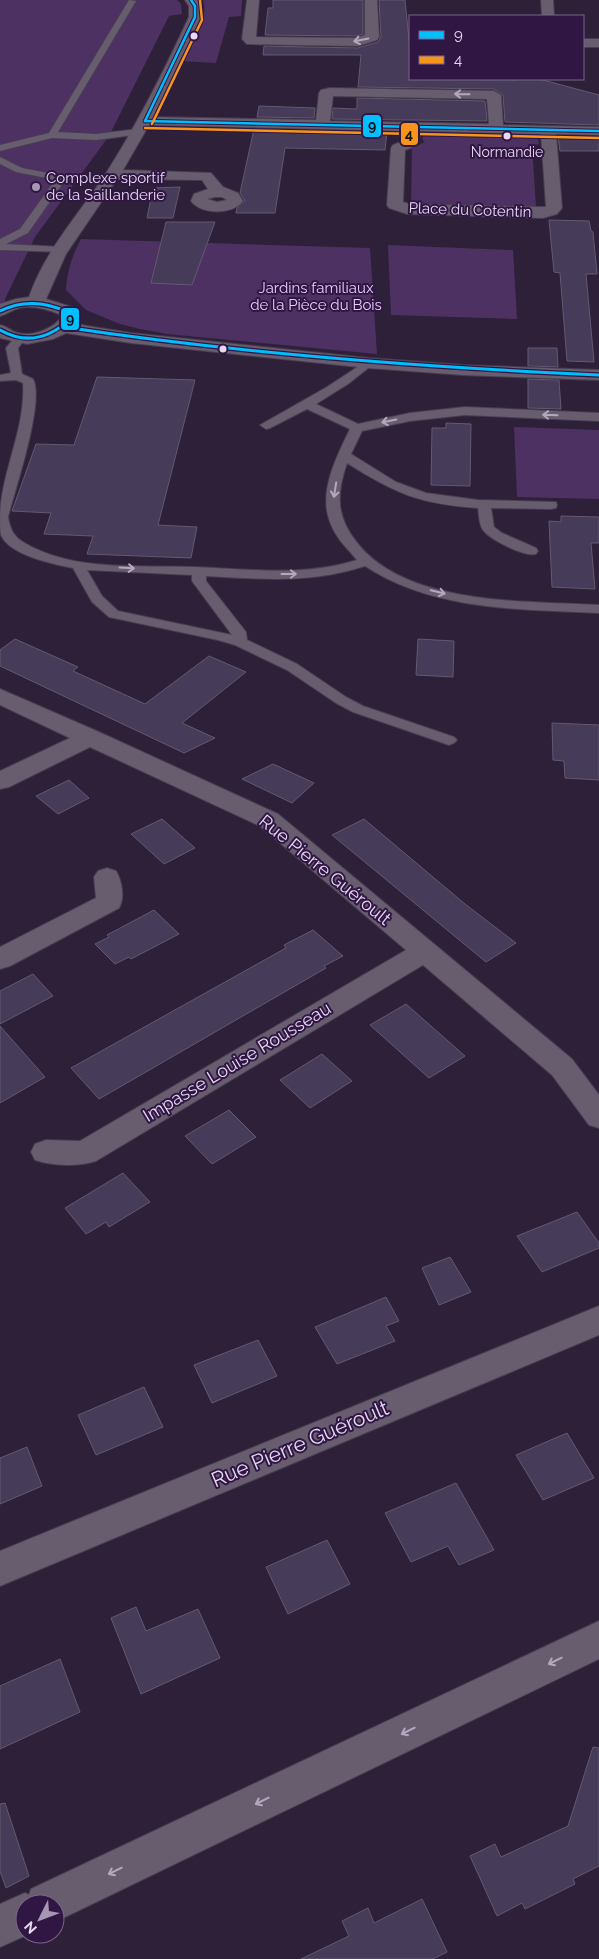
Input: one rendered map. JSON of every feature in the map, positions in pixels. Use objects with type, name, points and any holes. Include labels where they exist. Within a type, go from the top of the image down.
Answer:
[{"type":"street","points":[[36,302],[48,270],[113,174],[141,127],[195,17],[195,6],[191,0]]},
{"type":"street","points":[[252,0],[249,39],[252,41],[358,42],[372,37],[371,0]]},
{"type":"street","points":[[546,0],[548,15]]},
{"type":"street","points":[[584,43],[599,44]]},
{"type":"street","points":[[494,80],[496,129]]},
{"type":"street","points":[[322,126],[326,93],[330,92],[494,95]]},
{"type":"street","points":[[141,127],[322,126],[599,131]]},
{"type":"street","name":"Place du Cotentin","points":[[414,127],[413,142],[398,148],[395,205],[407,209],[551,211],[554,208],[548,130]]},
{"type":"street","points":[[113,174],[206,176],[218,192]]},
{"type":"street","points":[[0,311],[22,303],[36,302],[52,305],[66,311],[70,319],[64,327],[54,333],[39,337],[20,338],[4,334],[0,330]]},
{"type":"street","points":[[64,327],[141,340],[368,363],[463,370],[599,375]]},
{"type":"street","name":"Rue Pierre Guéroult","points":[[0,696],[269,820],[423,952],[562,1067],[599,1117]]},
{"type":"street","points":[[0,781],[91,737]]},
{"type":"street","points":[[0,959],[110,902],[107,877]]},
{"type":"street","name":"Impasse Louise Rousseau","points":[[46,1152],[85,1153],[423,952]]},
{"type":"street","name":"Rue Pierre Guéroult","points":[[0,1569],[599,1320]]},
{"type":"street","points":[[65,1895],[599,1640]]},
{"type":"street","points":[[0,1926],[15,1919]]},
{"type":"lane","points":[[52,135],[132,2]]},
{"type":"lane","points":[[0,148],[52,135],[96,137],[141,127]]},
{"type":"lane","points":[[0,160],[19,170],[55,176],[58,183],[24,231],[0,245]]},
{"type":"lane","points":[[0,245],[62,250]]},
{"type":"lane","points":[[17,376],[12,348],[20,338]]},
{"type":"lane","points":[[266,425],[307,404],[353,376],[368,363]]},
{"type":"lane","points":[[0,378],[17,376],[29,381],[31,388],[26,421],[2,517],[5,532],[17,545],[30,552],[50,559],[78,565],[199,571],[308,574],[327,572],[365,562]]},
{"type":"lane","points":[[307,404],[357,428],[410,417],[465,411],[599,416]]},
{"type":"lane","points":[[357,428],[344,456],[334,492],[334,514],[346,541],[356,554],[371,567],[395,578],[440,593],[494,603],[599,609]]},
{"type":"lane","points":[[344,456],[409,492],[427,498],[484,504],[550,505]]},
{"type":"lane","points":[[484,504],[488,528],[497,536],[531,551]]},
{"type":"lane","points":[[78,565],[96,600],[103,608],[114,614],[221,636],[240,642],[292,667],[340,700],[358,709],[449,740]]},
{"type":"lane","points":[[199,571],[199,581],[239,632],[240,642]]},
{"type":"green space","name":"Complexe sportif de la Saillanderie","points":[[0,0],[177,0],[181,4],[182,14],[169,16],[109,136],[35,237],[5,299],[6,307],[0,316]]},
{"type":"green space","points":[[203,0],[242,0],[241,16],[229,17],[216,63],[181,61],[194,40],[204,15]]},
{"type":"green space","points":[[424,134],[538,138],[539,144],[532,146],[536,207],[411,203],[412,148],[425,142],[422,139]]},
{"type":"green space","name":"Jardins familiaux de la Pièce du Bois","points":[[81,239],[370,248],[377,354],[167,334],[120,324],[86,310],[66,290],[70,264]]},
{"type":"green space","points":[[388,245],[513,250],[517,319],[391,315]]},
{"type":"green space","points":[[514,427],[599,430],[599,499],[517,497]]},
{"type":"building","points":[[273,0],[363,0],[363,34],[357,36],[265,35],[268,8],[273,8]]},
{"type":"building","points":[[379,0],[405,0],[409,40],[409,80],[543,80],[599,95],[599,125],[505,122],[503,95],[494,89],[358,87],[361,55],[263,55],[264,46],[358,48],[378,42],[381,37]]},
{"type":"building","points":[[357,98],[485,101],[487,121],[332,119],[333,108],[357,109]]},
{"type":"building","points":[[259,106],[315,108],[314,118],[257,117]]},
{"type":"building","points":[[254,129],[387,132],[385,150],[285,148],[275,213],[236,213],[237,208],[245,201],[240,193]]},
{"type":"building","points":[[558,136],[599,137],[599,151],[560,151]]},
{"type":"building","points":[[180,187],[173,218],[147,218],[153,188]]},
{"type":"building","points":[[549,220],[589,221],[591,231],[593,232],[597,274],[586,274],[594,362],[567,361],[560,273],[554,272]]},
{"type":"building","points":[[166,222],[215,222],[192,285],[151,283]]},
{"type":"building","points":[[528,348],[557,348],[558,367],[528,366]]},
{"type":"building","points":[[97,377],[195,380],[158,525],[197,527],[191,558],[87,554],[93,536],[44,534],[51,513],[12,511],[36,444],[74,445]]},
{"type":"building","points":[[528,379],[559,380],[561,409],[528,408]]},
{"type":"building","points":[[446,423],[471,424],[470,486],[431,485],[432,428],[446,428]]},
{"type":"building","points":[[561,516],[599,517],[599,543],[591,543],[595,589],[552,587],[549,521],[561,522]]},
{"type":"building","points":[[15,639],[78,667],[73,671],[145,704],[209,656],[246,672],[182,723],[215,738],[184,753],[0,666],[0,650]]},
{"type":"building","points":[[418,639],[454,641],[453,677],[416,675]]},
{"type":"building","points":[[552,723],[599,725],[599,780],[565,778],[564,761],[553,760]]},
{"type":"building","points":[[273,764],[314,783],[292,803],[242,779]]},
{"type":"building","points":[[69,780],[89,798],[58,814],[36,796]]},
{"type":"building","points":[[162,819],[195,848],[164,864],[131,834]]},
{"type":"building","points":[[364,819],[465,904],[516,943],[486,962],[332,835]]},
{"type":"building","points":[[154,910],[179,934],[131,959],[129,957],[115,964],[95,944],[109,937],[107,935]]},
{"type":"building","points":[[313,930],[343,956],[324,966],[326,968],[99,1099],[71,1068],[286,948],[284,945]]},
{"type":"building","points":[[33,974],[53,996],[0,1024],[0,991]]},
{"type":"building","points":[[406,1004],[465,1056],[429,1078],[370,1025]]},
{"type":"building","points":[[0,1026],[45,1077],[0,1103]]},
{"type":"building","points":[[322,1054],[352,1081],[310,1108],[280,1080]]},
{"type":"building","points":[[229,1110],[256,1137],[212,1164],[185,1136]]},
{"type":"building","points":[[123,1173],[150,1202],[109,1227],[106,1222],[86,1234],[65,1208]]},
{"type":"building","points":[[577,1212],[599,1243],[599,1248],[542,1272],[517,1236]]},
{"type":"building","points":[[450,1257],[471,1292],[439,1305],[422,1268]]},
{"type":"building","points":[[386,1297],[399,1321],[386,1326],[395,1341],[337,1364],[315,1327]]},
{"type":"building","points":[[258,1340],[277,1376],[212,1403],[194,1365]]},
{"type":"building","points":[[144,1387],[163,1427],[96,1455],[78,1415]]},
{"type":"building","points":[[567,1433],[594,1478],[543,1500],[516,1455]]},
{"type":"building","points":[[27,1447],[42,1486],[0,1504],[0,1458]]},
{"type":"building","points":[[456,1483],[494,1550],[459,1565],[448,1546],[411,1562],[385,1513]]},
{"type":"building","points":[[327,1540],[350,1584],[288,1614],[266,1567]]},
{"type":"building","points":[[136,1607],[146,1631],[198,1609],[220,1658],[141,1694],[111,1618]]},
{"type":"building","points":[[60,1659],[80,1712],[0,1749],[0,1686]]},
{"type":"building","points":[[593,1747],[599,1748],[599,1866],[573,1879],[575,1884],[525,1909],[522,1903],[497,1916],[470,1856],[495,1844],[501,1857],[568,1826]]},
{"type":"building","points":[[5,1803],[29,1876],[6,1888],[0,1871],[0,1804]]},
{"type":"building","points":[[422,1899],[447,1952],[433,1959],[301,1959],[349,1936],[342,1921],[368,1908],[374,1923]]},
{"type":"transit line","name":"9","points":[[145,121],[195,17],[195,6],[191,0]]},
{"type":"transit line","name":"4","points":[[152,124],[202,20],[200,0]]},
{"type":"transit line","name":"9","points":[[145,121],[599,131]]},
{"type":"transit line","name":"4","points":[[145,128],[599,138]]},
{"type":"transit line","name":"9","points":[[0,311],[16,304],[33,303],[50,305],[66,311],[70,319],[55,331],[37,338],[18,338],[0,330]]},
{"type":"transit line","name":"9","points":[[64,327],[197,346],[264,353],[465,369],[599,375]]},
{"type":"place","name":"Normandie","points":[[507,136]]},
{"type":"place","name":"Complexe sportif de la Saillanderie","points":[[36,187]]}]
